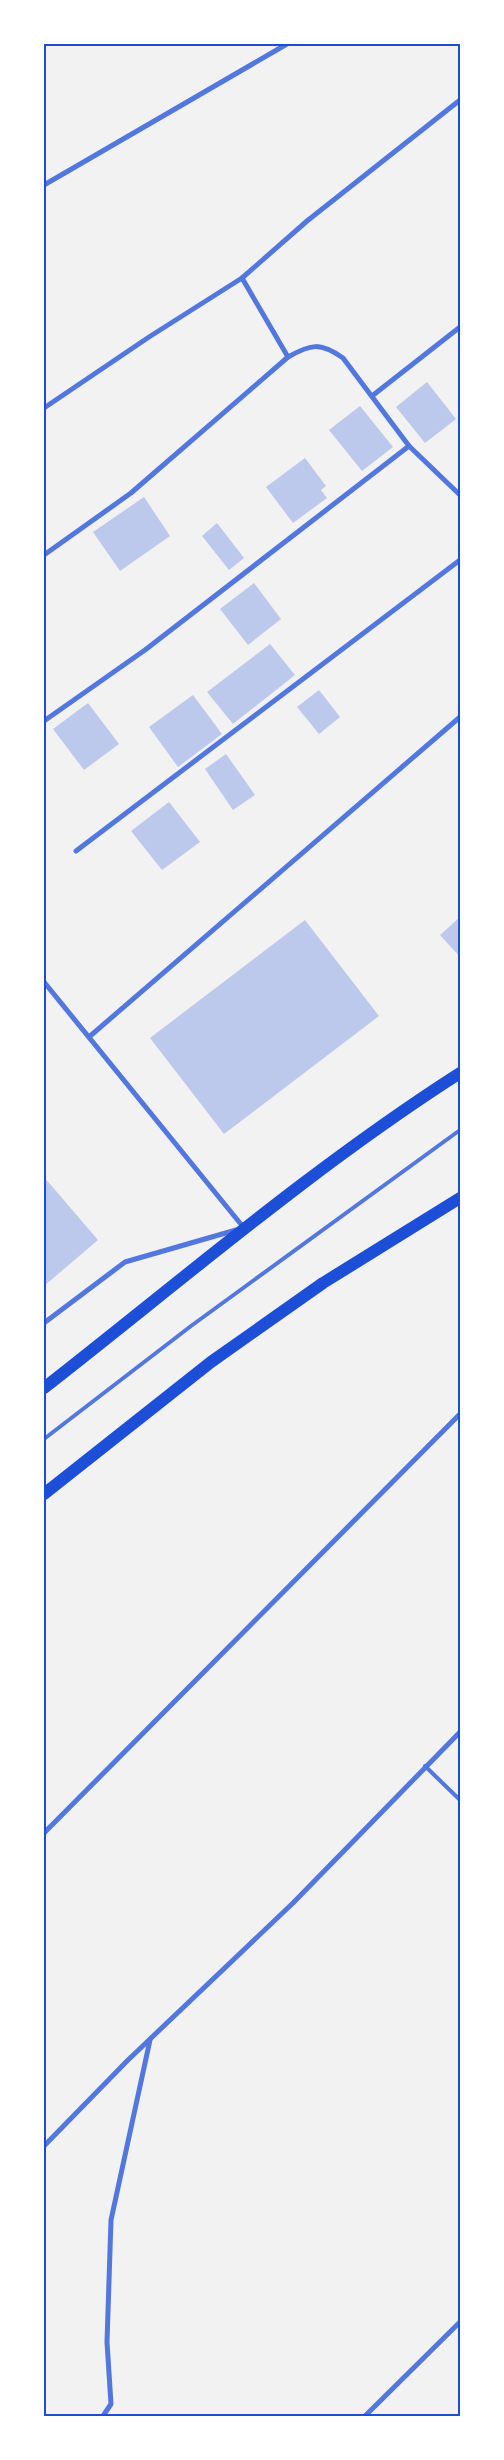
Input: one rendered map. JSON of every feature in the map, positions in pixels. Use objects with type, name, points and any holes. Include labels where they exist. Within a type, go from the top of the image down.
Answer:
[{"type":"main road","points":[[44,1388],[164,1294],[269,1208],[460,1073]]},
{"type":"main road","points":[[44,1494],[211,1362],[323,1283],[460,1198]]},
{"type":"street","points":[[44,185],[287,44]]},
{"type":"street","points":[[44,408],[149,337],[242,278],[307,222],[460,100]]},
{"type":"street","points":[[242,278],[288,357]]},
{"type":"street","points":[[372,396],[460,327]]},
{"type":"street","points":[[44,555],[131,493],[288,357],[308,346],[328,348],[343,358],[409,446],[460,494]]},
{"type":"street","points":[[44,721],[145,650],[409,446]]},
{"type":"street","points":[[76,852],[460,560]]},
{"type":"street","points":[[89,1037],[460,717]]},
{"type":"street","points":[[44,982],[245,1227],[125,1262],[44,1323]]},
{"type":"street","points":[[44,1832],[460,1414]]},
{"type":"street","points":[[44,2146],[150,2040],[293,1903],[460,1732]]},
{"type":"street","points":[[104,2416],[111,2404],[107,2342],[111,2220],[150,2040]]},
{"type":"street","points":[[365,2416],[460,2322]]},
{"type":"lane","points":[[44,1440],[191,1326],[460,1130]]},
{"type":"lane","points":[[425,1766],[460,1800]]},
{"type":"building","points":[[427,382],[456,419],[425,443],[396,407]]},
{"type":"building","points":[[360,406],[393,447],[362,471],[329,430]]},
{"type":"building","points":[[305,458],[326,486],[321,490],[327,498],[293,523],[266,487]]},
{"type":"building","points":[[144,497],[170,536],[120,571],[93,532]]},
{"type":"building","points":[[217,523],[244,558],[229,570],[202,536]]},
{"type":"building","points":[[254,583],[281,619],[248,645],[220,609]]},
{"type":"building","points":[[270,644],[295,675],[233,724],[207,692]]},
{"type":"building","points":[[319,690],[340,717],[319,734],[297,707]]},
{"type":"building","points":[[193,695],[222,734],[178,767],[149,727]]},
{"type":"building","points":[[88,703],[119,744],[84,770],[53,729]]},
{"type":"building","points":[[226,754],[255,795],[233,810],[205,769]]},
{"type":"building","points":[[169,802],[200,842],[162,870],[131,831]]},
{"type":"building","points":[[460,917],[460,957],[440,935]]},
{"type":"building","points":[[305,920],[379,1016],[224,1134],[150,1038]]},
{"type":"building","points":[[44,1177],[98,1240],[44,1286]]}]
